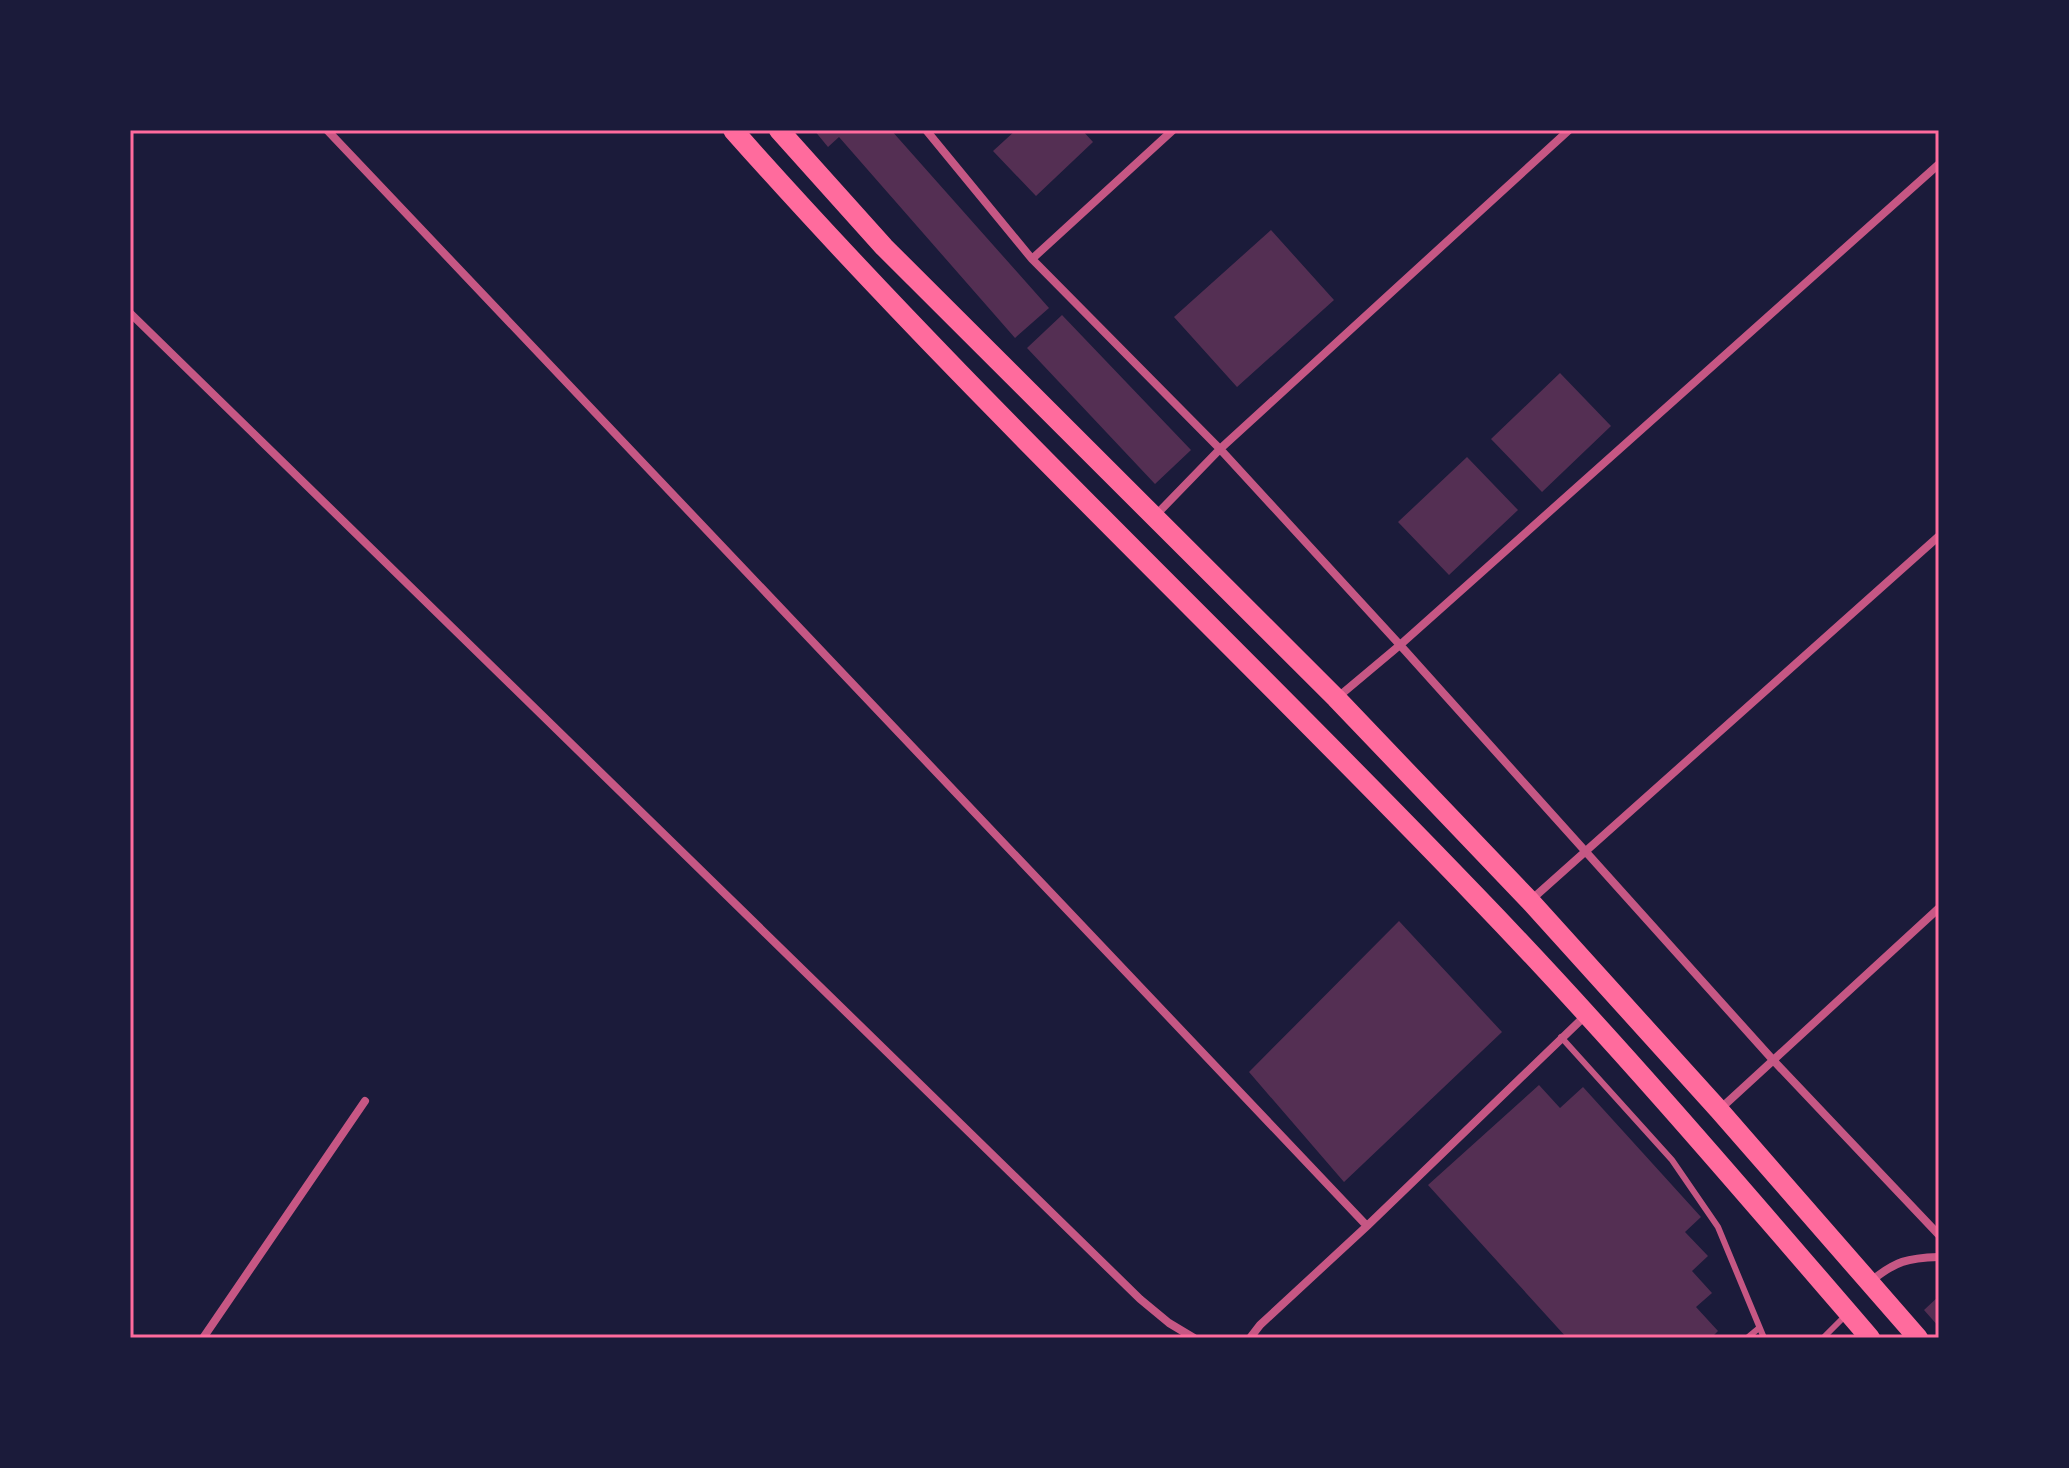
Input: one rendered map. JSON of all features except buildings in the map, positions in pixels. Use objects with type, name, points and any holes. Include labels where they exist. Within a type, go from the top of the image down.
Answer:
[{"type":"main road","points":[[733,130],[870,281],[1479,898],[1682,1120],[1870,1338]]},
{"type":"main road","points":[[779,130],[884,247],[1336,698],[1530,901],[1719,1110],[1918,1338]]},
{"type":"main road","points":[[1309,724],[1336,698]]},
{"type":"street","points":[[327,130],[1367,1226]]},
{"type":"street","points":[[926,130],[1032,259],[1220,449],[1773,1060],[1939,1235]]},
{"type":"street","points":[[1032,259],[1173,130]]},
{"type":"street","points":[[1154,517],[1220,449],[1569,130]]},
{"type":"street","points":[[1336,698],[1400,645],[1939,164]]},
{"type":"street","points":[[130,313],[1140,1299],[1169,1323],[1194,1338]]},
{"type":"street","points":[[1530,901],[1939,536]]},
{"type":"street","points":[[1719,1110],[1939,908]]},
{"type":"street","points":[[1250,1338],[1260,1325],[1586,1015]]},
{"type":"street","points":[[203,1338],[365,1101]]},
{"type":"street","points":[[1870,1281],[1890,1265],[1909,1258],[1939,1257]]},
{"type":"lane","points":[[1561,1037],[1672,1160],[1718,1227],[1764,1338]]},
{"type":"lane","points":[[1823,1338],[1848,1313]]},
{"type":"lane","points":[[1747,1338],[1759,1328]]}]
